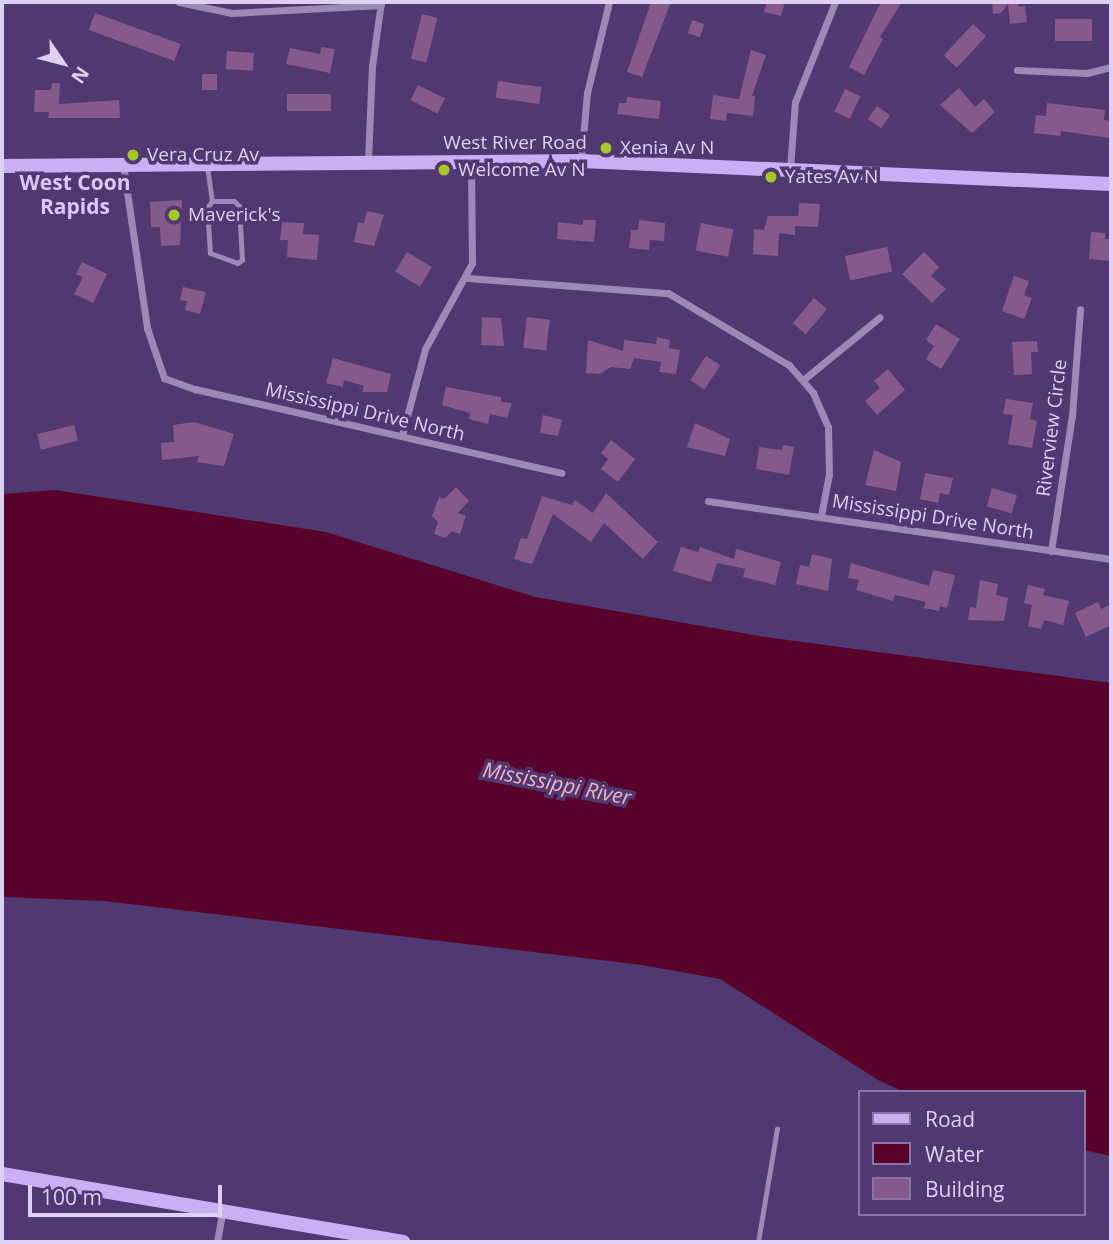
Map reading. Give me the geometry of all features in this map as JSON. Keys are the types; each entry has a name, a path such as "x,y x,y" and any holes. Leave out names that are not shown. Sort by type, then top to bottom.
{"main road":[{"name":"West River Road","path":"2,166 581,161 1111,184"},
{"path":"2,1174 402,1242"}],"street":[{"path":"179,2 232,13 381,4 372,66 368,161"},
{"path":"581,161 587,93 609,2"},
{"path":"790,168 795,102 835,2"},
{"path":"1017,69 1087,74 1111,67"},
{"path":"402,435 425,349 467,278 473,244 471,162"},
{"name":"Mississippi Drive North","path":"123,164 147,328 164,378 195,389 561,473"},
{"path":"467,278 668,293 781,360 803,380 828,427 829,474 821,516"},
{"name":"Riverview Circle","path":"1051,551 1072,416 1080,309"},
{"path":"803,380 880,317"},
{"name":"Mississippi Drive North","path":"708,501 1111,559"},
{"path":"217,1242 222,1213"}],"lane":[{"path":"207,163 212,201 207,208 210,253 237,264 242,260 239,206 234,201 212,201"},
{"path":"758,1242 777,1129"}],"water":[{"name":"Mississippi River","path":"55,490 326,532 535,597 765,637 1111,683 1111,1156 1085,1150 1085,1090 900,1090 878,1080 720,979 642,965 104,901 2,897 2,494"}],"building":[{"path":"651,2 671,2 642,77 627,72"},
{"path":"767,2 785,2 781,16 764,12"},
{"path":"881,2 902,2 880,37 883,39 864,75 849,67"},
{"path":"992,2 1018,2 1019,7 1025,6 1027,22 1010,24 1008,4 1001,13 993,14"},
{"path":"95,13 181,44 174,61 89,30"},
{"path":"422,14 438,18 426,63 411,59"},
{"path":"1055,19 1092,19 1092,41 1055,41"},
{"path":"692,20 704,24 700,37 688,33"},
{"path":"973,24 986,36 957,68 944,55"},
{"path":"321,47 335,49 330,73 286,64 290,48 320,54"},
{"path":"751,50 766,55 752,96 755,96 753,116 727,113 726,121 710,119 713,95 739,99"},
{"path":"227,51 254,53 253,71 226,69"},
{"path":"202,74 217,74 217,90 202,90"},
{"path":"498,81 542,87 539,104 496,98"},
{"path":"52,83 60,83 59,104 119,100 120,118 48,118 49,112 34,112 35,90 51,90"},
{"path":"418,85 445,98 438,113 411,100"},
{"path":"959,88 975,107 984,99 995,112 972,133 940,105"},
{"path":"845,89 860,96 850,119 834,112"},
{"path":"287,94 331,94 331,111 287,111"},
{"path":"627,97 661,101 659,119 617,114 619,103 626,103"},
{"path":"1047,103 1105,110 1104,120 1111,121 1109,138 1061,131 1060,136 1034,133 1036,115 1046,116"},
{"path":"877,106 890,115 881,128 868,119"},
{"path":"182,200 180,245 161,246 160,227 151,227 150,202"},
{"path":"799,203 820,204 818,227 795,226 795,235 779,233 778,256 753,254 754,229 764,230 768,216 798,216"},
{"path":"367,211 384,215 374,246 354,242 358,222 364,223"},
{"path":"583,220 596,220 594,242 557,239 558,222 583,225"},
{"path":"639,220 665,223 664,241 650,240 649,250 629,248 631,230 638,230"},
{"path":"282,222 304,223 303,234 319,235 317,260 287,257 288,240 280,240"},
{"path":"701,223 733,229 728,257 696,250"},
{"path":"1091,232 1105,233 1105,239 1111,239 1111,261 1089,259"},
{"path":"887,247 892,271 850,280 845,256"},
{"path":"407,252 432,267 420,287 395,272"},
{"path":"924,252 939,267 931,276 946,289 932,303 902,274"},
{"path":"82,262 107,274 93,303 74,294 83,277 76,274"},
{"path":"1014,276 1029,281 1024,295 1032,298 1024,319 1002,311"},
{"path":"183,287 206,292 200,314 185,310 187,301 180,300"},
{"path":"814,298 827,309 806,334 793,323"},
{"path":"482,317 501,318 504,346 481,345"},
{"path":"527,317 550,320 546,351 523,348"},
{"path":"936,324 960,339 941,369 926,359 934,346 926,340"},
{"path":"657,337 670,340 669,348 680,350 676,374 659,372 661,362 634,358 630,369 611,367 600,374 586,373 588,340 623,351 624,340 656,344"},
{"path":"1037,341 1038,352 1031,352 1032,374 1014,375 1012,342"},
{"path":"706,356 720,365 704,390 690,380"},
{"path":"333,358 391,374 387,392 362,392 364,386 344,380 343,387 326,383"},
{"path":"888,369 905,390 877,415 865,401 880,388 874,381"},
{"path":"446,387 501,397 501,402 512,403 507,418 490,414 488,424 469,419 470,413 442,405"},
{"path":"1006,399 1033,403 1030,419 1037,421 1032,448 1008,444 1013,415 1003,414"},
{"path":"543,415 562,420 558,436 540,433"},
{"path":"194,422 234,434 224,466 197,462 199,456 162,460 161,443 174,442 173,425"},
{"path":"695,423 730,439 725,456 687,447"},
{"path":"74,425 78,441 41,450 37,434"},
{"path":"611,440 635,459 618,482 601,469 608,459 601,453"},
{"path":"783,445 794,447 789,475 756,469 759,447 782,450"},
{"path":"874,450 901,462 896,491 865,485"},
{"path":"925,473 953,478 949,495 940,493 938,503 920,499"},
{"path":"456,487 469,501 458,513 466,516 460,534 452,531 445,538 434,534 438,522 432,516 439,497 444,499"},
{"path":"992,488 1017,495 1012,513 987,506"},
{"path":"606,493 658,542 643,559 604,523 591,542 553,514 532,564 514,559 521,538 527,539 542,496 572,505 575,500 593,513"},
{"path":"681,547 698,552 700,547 734,559 736,549 781,562 775,585 743,577 745,569 717,563 711,582 673,571"},
{"path":"812,554 832,559 828,591 796,584 800,565 809,567"},
{"path":"851,563 929,586 933,570 955,575 947,608 940,606 939,611 924,608 926,602 895,595 893,601 856,590 859,580 848,578"},
{"path":"980,580 998,584 996,595 1008,598 1004,621 968,620 970,607 976,608"},
{"path":"1028,585 1045,589 1043,595 1069,601 1063,625 1044,620 1041,629 1028,626 1032,605 1024,603"},
{"path":"1098,602 1101,609 1111,604 1111,625 1086,637 1075,613"}],"place":[{"name":"Xenia Av N","path":"606,148"},
{"name":"Vera Cruz Av","path":"133,155"},
{"name":"Welcome Av N","path":"444,170"},
{"name":"Yates Av N","path":"771,177"},
{"name":"Maverick's","path":"174,215"}],"district":[{"name":"West Coon Rapids","path":"75,194"}]}
